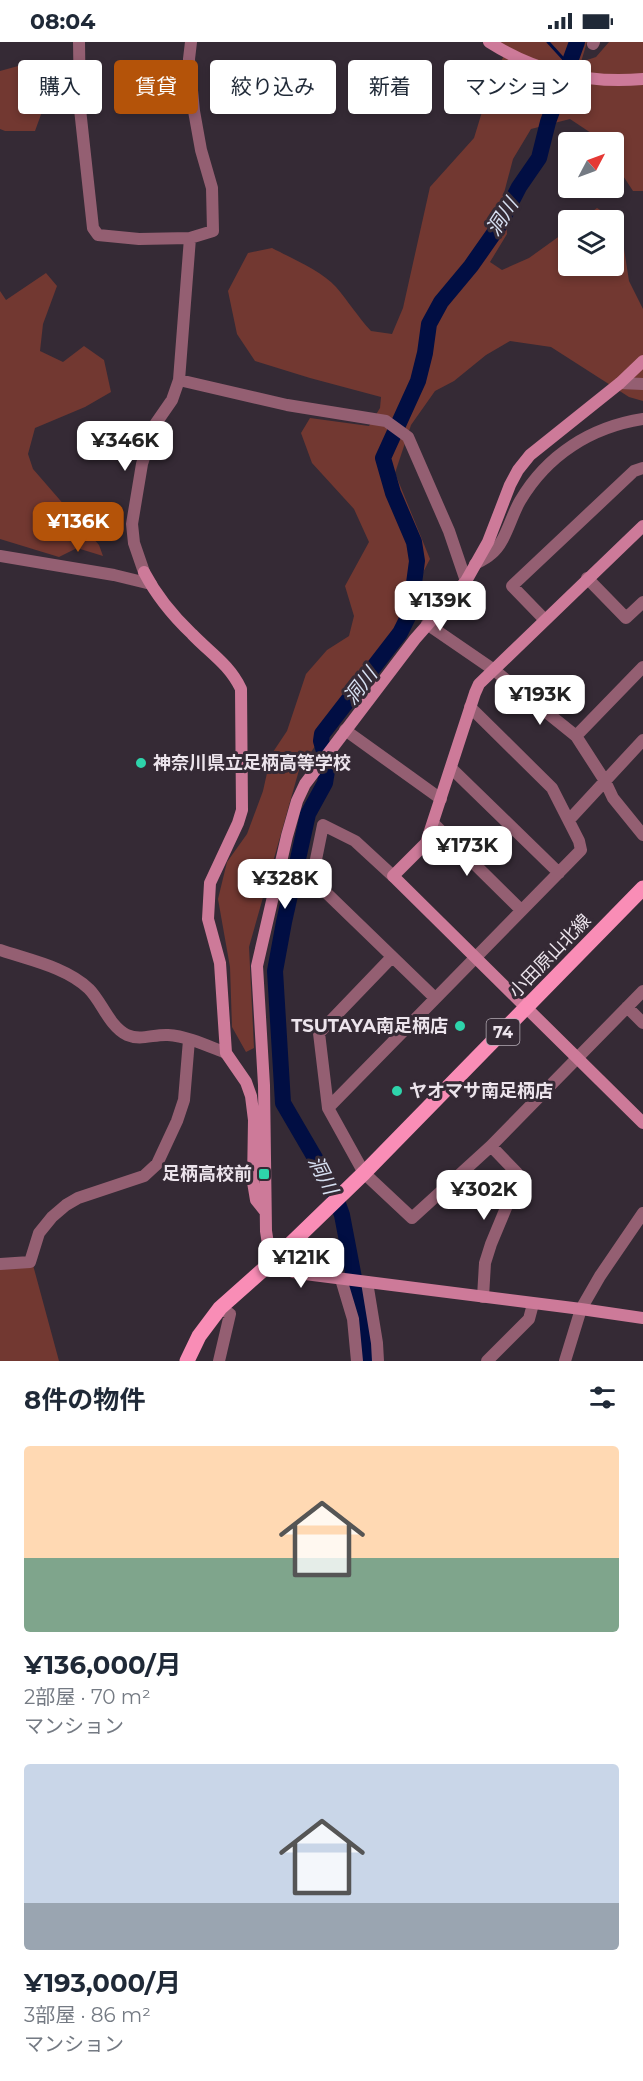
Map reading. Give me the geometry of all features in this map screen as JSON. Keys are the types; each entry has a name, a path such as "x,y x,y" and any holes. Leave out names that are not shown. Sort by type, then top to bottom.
{"main road":[{"name":"小田原山北線","path":"187,1361 199,1335 220,1308 274,1260 363,1174 643,888"}],"street":[{"path":"79,42 80,109 93,228 98,235 139,239 190,238 213,231 212,188 201,150 194,111 189,59 191,42"},
{"path":"489,42 504,52 531,64 578,78 603,80 643,78"},
{"path":"190,238 179,380 172,400 154,426 142,464 132,524 134,543 144,572 151,584 191,634 226,665 241,689 242,810 210,883 208,918 220,963 226,1053 242,1075 251,1096 254,1120 253,1182 256,1200 264,1210"},
{"path":"643,360 620,383 530,455 510,485 488,542 466,580 427,624 315,769 297,801 257,966 266,1125 264,1210 267,1242 274,1260 293,1272 643,1318"},
{"path":"179,380 287,405 386,421 400,430 408,437 449,531 466,580"},
{"path":"620,383 643,384"},
{"path":"475,564 498,548 519,503 531,484 555,459 592,433 619,423 643,419"},
{"path":"545,620 512,585 634,471 643,468"},
{"path":"393,876 426,843 479,684 643,526"},
{"path":"0,556 114,574 151,584"},
{"path":"587,579 626,618 643,602"},
{"path":"427,624 494,670 576,736 605,781 613,798 643,835"},
{"path":"576,736 643,667"},
{"path":"328,1108 580,850 579,840 552,788 470,707"},
{"path":"345,730 441,799"},
{"path":"569,820 643,740"},
{"path":"451,768 559,873"},
{"path":"433,823 522,910"},
{"path":"435,998 312,879 323,825 355,841 393,876 643,1123"},
{"path":"0,950 61,971 77,979 90,990 113,1023 126,1034 142,1038 168,1035 226,1053"},
{"path":"392,957 319,1033 328,1108 363,1174 412,1218 491,1146 643,991"},
{"path":"627,1007 643,1023"},
{"path":"0,1264 30,1262 39,1233 51,1217 66,1205 78,1198 144,1176 157,1164 184,1100 189,1040"},
{"path":"483,1297 485,1263 518,1179 517,1173 491,1146"},
{"path":"566,1361 581,1309 600,1276 643,1213"},
{"path":"341,1279 353,1319 357,1361"},
{"path":"366,1282 378,1361"},
{"path":"487,1361 529,1319 533,1304"},
{"path":"219,1361 230,1314 220,1308"}],"shaded area":[{"path":"500,42 587,42 582,60 502,60 506,52"},
{"path":"609,42 643,42 643,191 633,191 624,177 624,132 590,132 570,119 531,129 513,159 504,193 507,234 490,262 502,270 529,258 558,237 558,276 624,276 624,249 629,281 643,309 643,401 629,397 551,347 510,341 486,355 454,381 435,391 411,425 395,473 430,559 394,628 299,770 249,947 254,1048 246,1052 232,1027 230,967 218,899 227,862 247,834 263,791 271,755 287,731 306,674 327,650 349,636 354,616 345,586 369,542 354,509 312,463 301,433 310,418 369,426 380,408 381,397 255,361 237,334 228,291 248,253 272,248 306,265 330,281 371,331 392,334 403,308 430,187 474,138 481,114 591,114 591,60 587,60 596,57"},
{"path":"18,66 18,114 41,114 35,131 0,129 0,71"},
{"path":"46,273 57,286 43,324 40,351 63,362 84,346 104,360 111,392 85,407 35,428 28,454 33,469 99,545 103,556 77,548 59,557 0,539 0,291 6,300"},
{"path":"33,1265 59,1361 0,1361 0,1267"}],"waterway":[{"path":"548,42 564,60"},
{"name":"洞川","path":"367,1361 367,1346 342,1215 332,1187 283,1103 275,971 308,814 325,783 328,765 321,741 322,734 400,633 410,613 417,561 414,542 393,493 383,458 418,381 429,324 441,302 471,266 499,226 519,187 539,158 548,122 577,42"}],"place":[{"name":"神奈川県立足柄高等学校","path":"141,763"},
{"name":"TSUTAYA南足柄店","path":"460,1026"},
{"name":"ヤオマサ南足柄店","path":"397,1091"},
{"name":"足柄高校前","path":"264,1174"}]}
